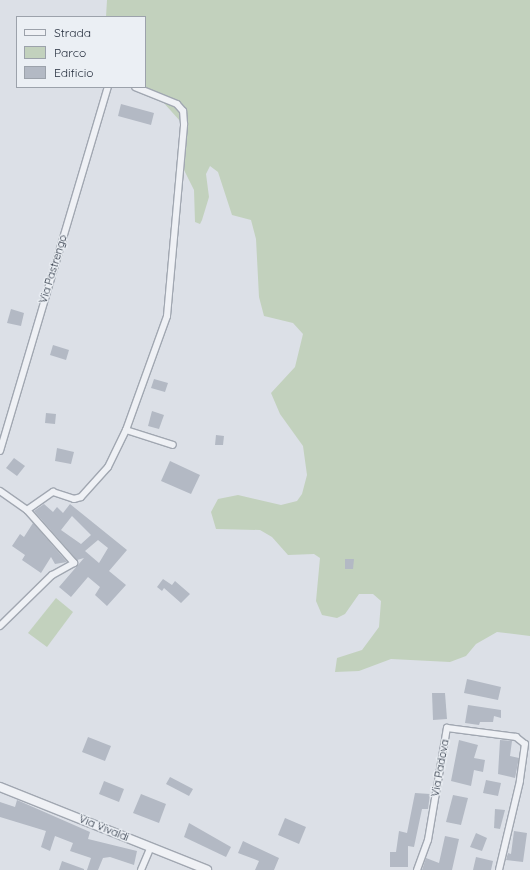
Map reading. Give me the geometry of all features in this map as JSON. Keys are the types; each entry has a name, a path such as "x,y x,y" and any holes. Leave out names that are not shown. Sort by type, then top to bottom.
{"street":[{"name":"Via Pastrengo","path":"0,451 108,88"},
{"path":"27,510 52,492 74,499 81,497 108,467 126,430 167,316 184,124 183,111 177,104 137,88"},
{"path":"126,430 174,445"},
{"path":"0,489 27,510 74,563 52,575 0,626"},
{"name":"Via Padova","path":"417,870 428,840 447,728 516,738 525,744 520,782 499,870"},
{"name":"Via Vivaldi","path":"0,787 207,870"},
{"path":"140,870 151,847"}],"green space":[{"path":"107,0 530,0 530,636 497,632 476,644 466,656 450,662 391,659 359,671 335,672 337,658 362,650 379,627 381,601 373,594 359,594 345,614 337,618 322,615 316,601 320,558 314,554 288,555 272,537 260,530 216,529 211,512 218,499 238,495 281,505 297,501 302,494 307,475 303,446 280,414 271,393 295,367 303,334 293,323 264,316 259,297 256,239 251,220 232,215 218,172 210,166 206,174 209,197 200,224 195,222 194,190 184,170 186,148 180,121 163,102 138,88 146,88 146,16 106,16"},
{"path":"56,598 73,612 47,647 28,633"}],"building":[{"path":"121,104 154,113 151,125 118,116"},
{"path":"11,309 24,313 21,326 7,323"},
{"path":"53,345 69,350 66,360 50,355"},
{"path":"154,379 168,383 165,392 151,388"},
{"path":"152,411 164,415 159,429 148,426"},
{"path":"46,413 56,414 55,424 45,423"},
{"path":"216,435 224,436 223,445 215,445"},
{"path":"57,448 74,452 71,464 55,461"},
{"path":"14,458 25,466 17,476 6,468"},
{"path":"170,461 200,475 191,494 161,481"},
{"path":"44,504 53,512 57,507 63,513 70,504 127,550 109,571 126,585 107,606 95,595 100,587 88,577 71,597 59,587 84,558 77,560 34,511","holes":["72,516 91,535 81,544 61,530","98,540 108,548 99,563 85,551"]},
{"path":"33,523 67,562 55,564 51,557 41,573 22,560 25,555 12,546 20,534 24,537"},
{"path":"345,559 354,559 353,569 345,569"},
{"path":"163,579 172,585 175,581 190,594 181,603 164,588 162,591 157,587"},
{"path":"467,679 501,687 498,700 464,693"},
{"path":"432,693 445,693 447,719 433,720"},
{"path":"468,705 501,710 501,718 494,716 493,722 480,722 479,725 465,723"},
{"path":"88,737 111,746 105,761 82,752"},
{"path":"459,740 478,745 474,758 485,760 483,772 474,770 471,786 451,781"},
{"path":"500,740 512,741 510,756 519,758 515,778 498,774"},
{"path":"170,777 193,789 189,796 166,784"},
{"path":"486,780 501,783 498,796 483,793"},
{"path":"104,781 124,789 119,802 99,794"},
{"path":"415,793 430,794 428,809 422,809 414,847 408,846 408,867 390,867 390,852 396,852 399,831 407,833"},
{"path":"141,794 166,804 159,823 133,813"},
{"path":"453,795 468,798 461,825 446,822"},
{"path":"17,800 90,832 88,839 137,851 134,865 110,857 103,858 98,870 87,870 91,858 70,851 73,843 55,836 50,851 41,847 46,831 0,817 0,802 15,807"},
{"path":"495,809 505,810 500,829 494,828"},
{"path":"285,818 306,827 299,844 278,835"},
{"path":"189,823 231,847 226,857 184,837"},
{"path":"514,831 527,833 523,862 506,860 508,853 511,854"},
{"path":"476,833 487,838 482,851 470,847"},
{"path":"445,836 459,839 452,870 422,870 426,858 439,863"},
{"path":"243,841 279,858 274,870 255,870 259,861 238,853"},
{"path":"476,857 493,861 491,870 473,870"},
{"path":"62,861 84,869 84,870 59,870"}]}
